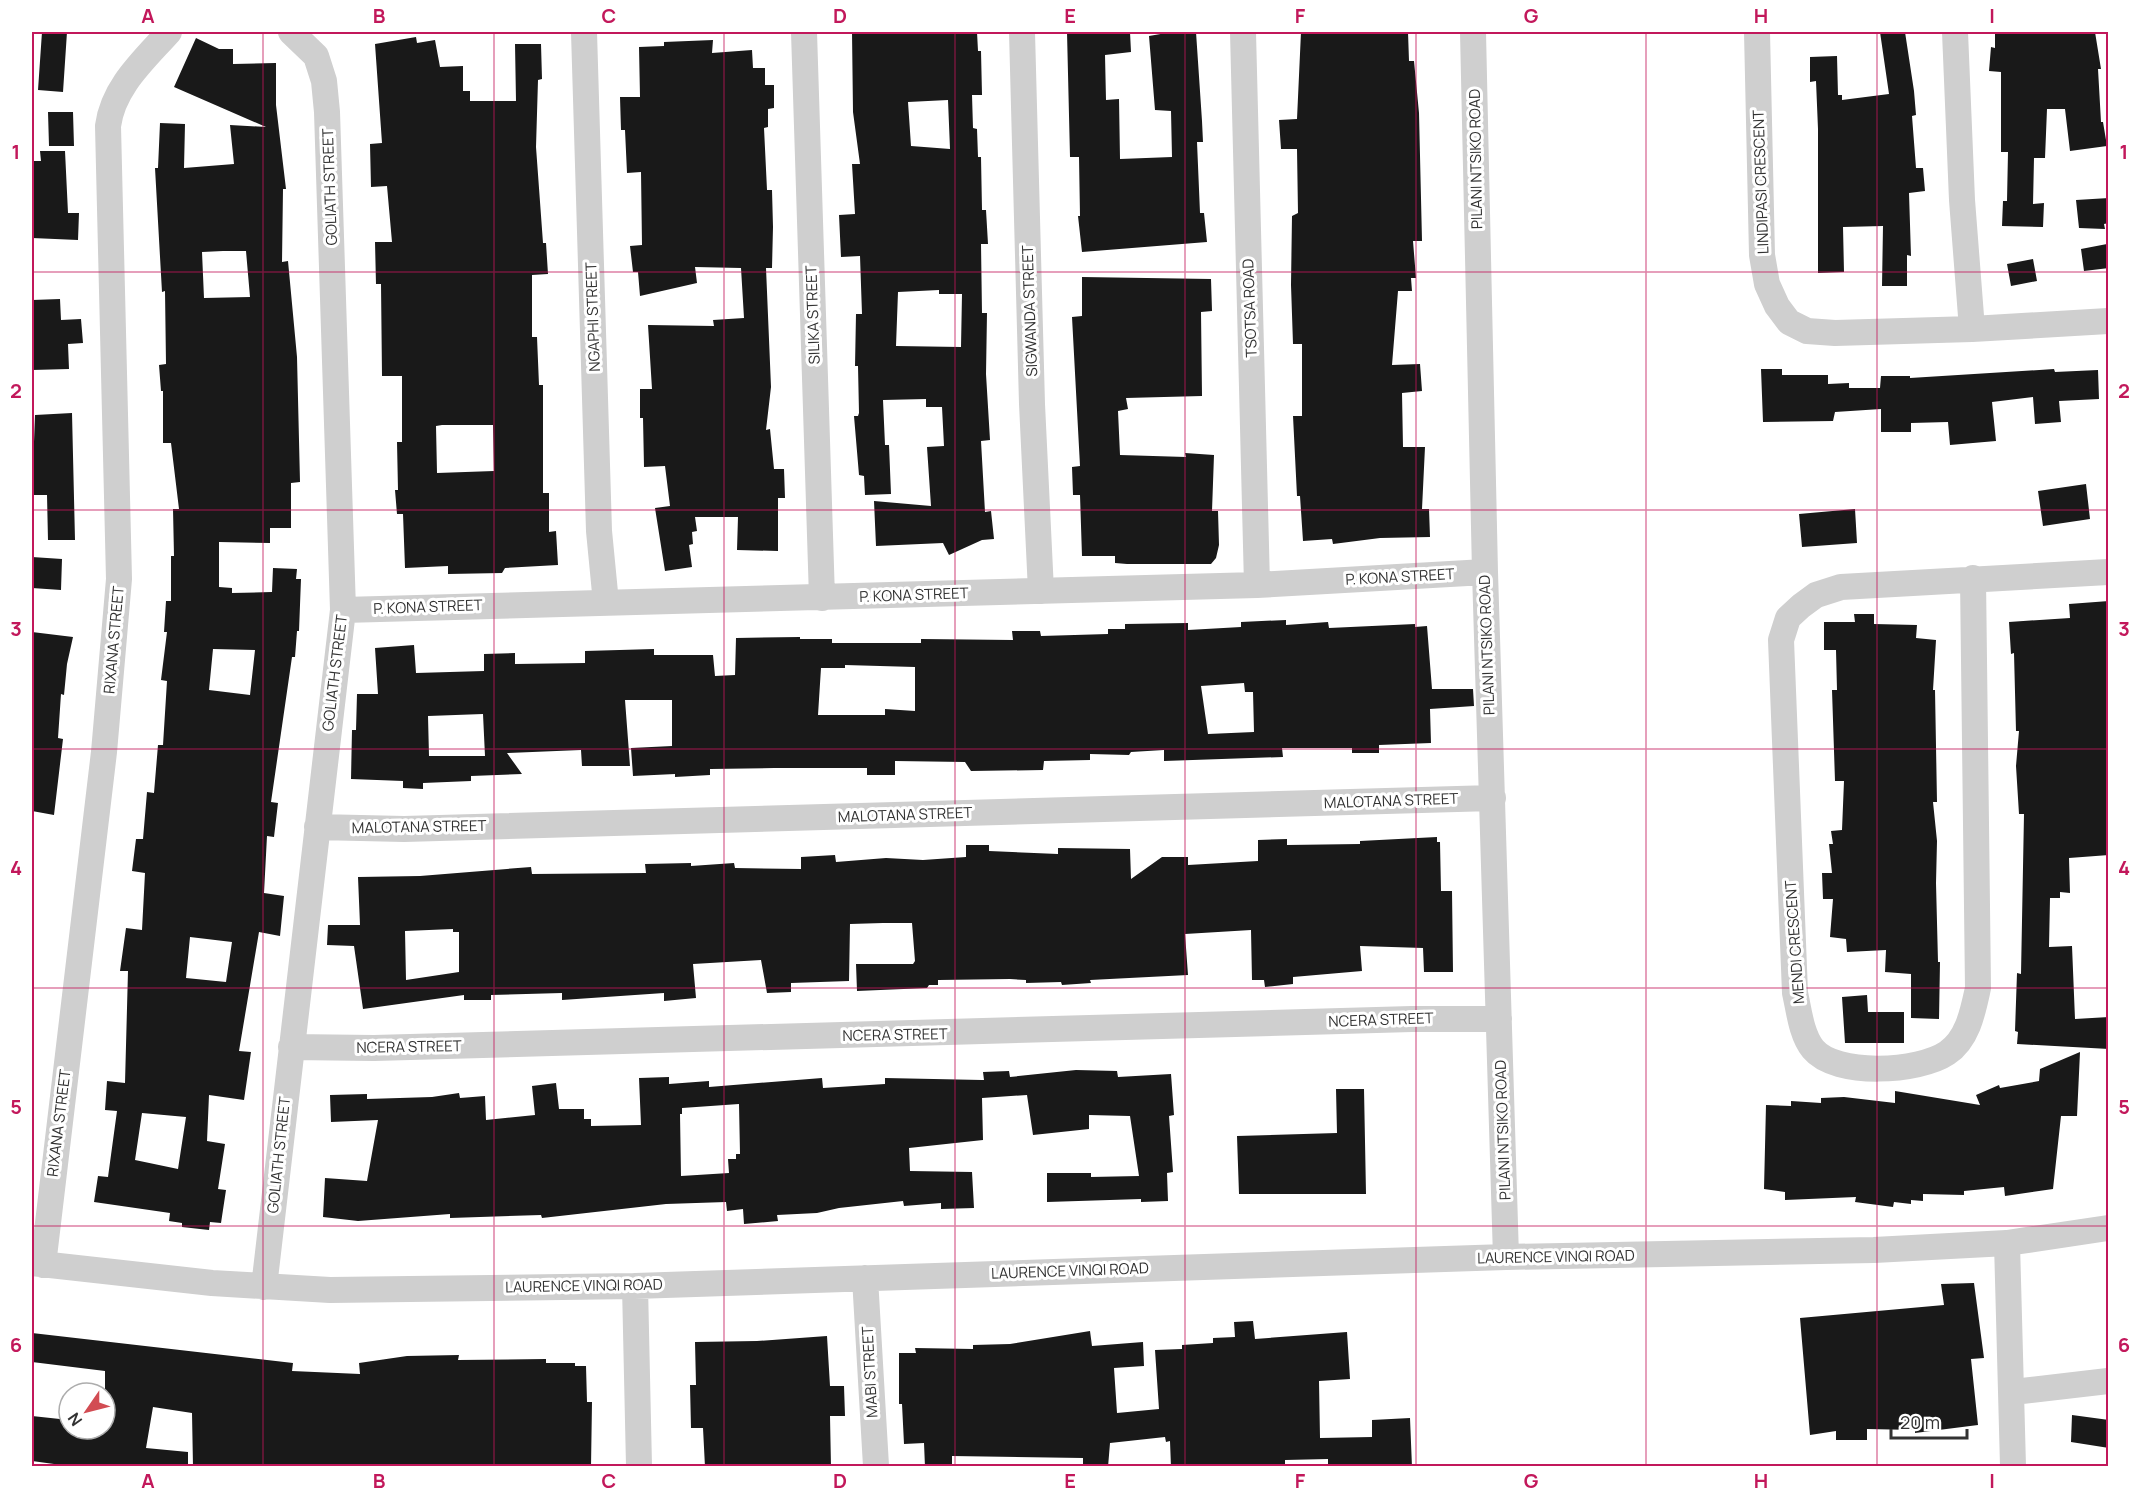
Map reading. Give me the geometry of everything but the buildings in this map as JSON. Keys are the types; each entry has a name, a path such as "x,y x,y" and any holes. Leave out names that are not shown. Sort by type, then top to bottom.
{"street":[{"name":"RIXANA STREET","path":"37,1264 104,752 118,591 116,396 108,126 110,110 118,93 169,32"},
{"name":"GOLIATH STREET","path":"264,1287 343,610 327,112 324,81 316,56 291,32"},
{"name":"NGAPHI STREET","path":"584,32 599,531 606,603"},
{"name":"SILIKA STREET","path":"804,32 822,598"},
{"name":"SIGWANDA STREET","path":"1022,32 1032,404 1041,591"},
{"name":"TSOTSA ROAD","path":"1243,32 1257,585"},
{"name":"PILANI NTSIKO ROAD","path":"1473,32 1485,572 1506,1257"},
{"name":"LINDIPASI CRESCENT","path":"1757,32 1762,255 1767,284 1777,306 1789,322 1807,331 1835,333 1972,329 2109,321"},
{"path":"1955,32 1962,200 1972,329"},
{"name":"P. KONA STREET","path":"343,610 1257,585 1485,572"},
{"name":"MENDI CRESCENT","path":"1973,578 1978,988 1972,1018 1963,1035 1949,1052 1930,1062 1906,1068 1847,1066 1828,1061 1813,1049 1804,1031 1795,993 1781,640 1788,618 1816,595 1841,586 1973,578 2109,572"},
{"name":"MALOTANA STREET","path":"317,827 404,829 1493,798"},
{"name":"NCERA STREET","path":"291,1047 374,1048 1412,1019 1499,1019"},
{"name":"LAURENCE VINQI ROAD","path":"37,1264 264,1287 330,1290 635,1286 1506,1257 1794,1253 2007,1243 2109,1228"},
{"path":"2007,1243 2013,1392 2013,1467"},
{"name":"MABI STREET","path":"865,1278 876,1467"},
{"path":"635,1286 639,1467"},
{"path":"2013,1392 2109,1381"}]}
